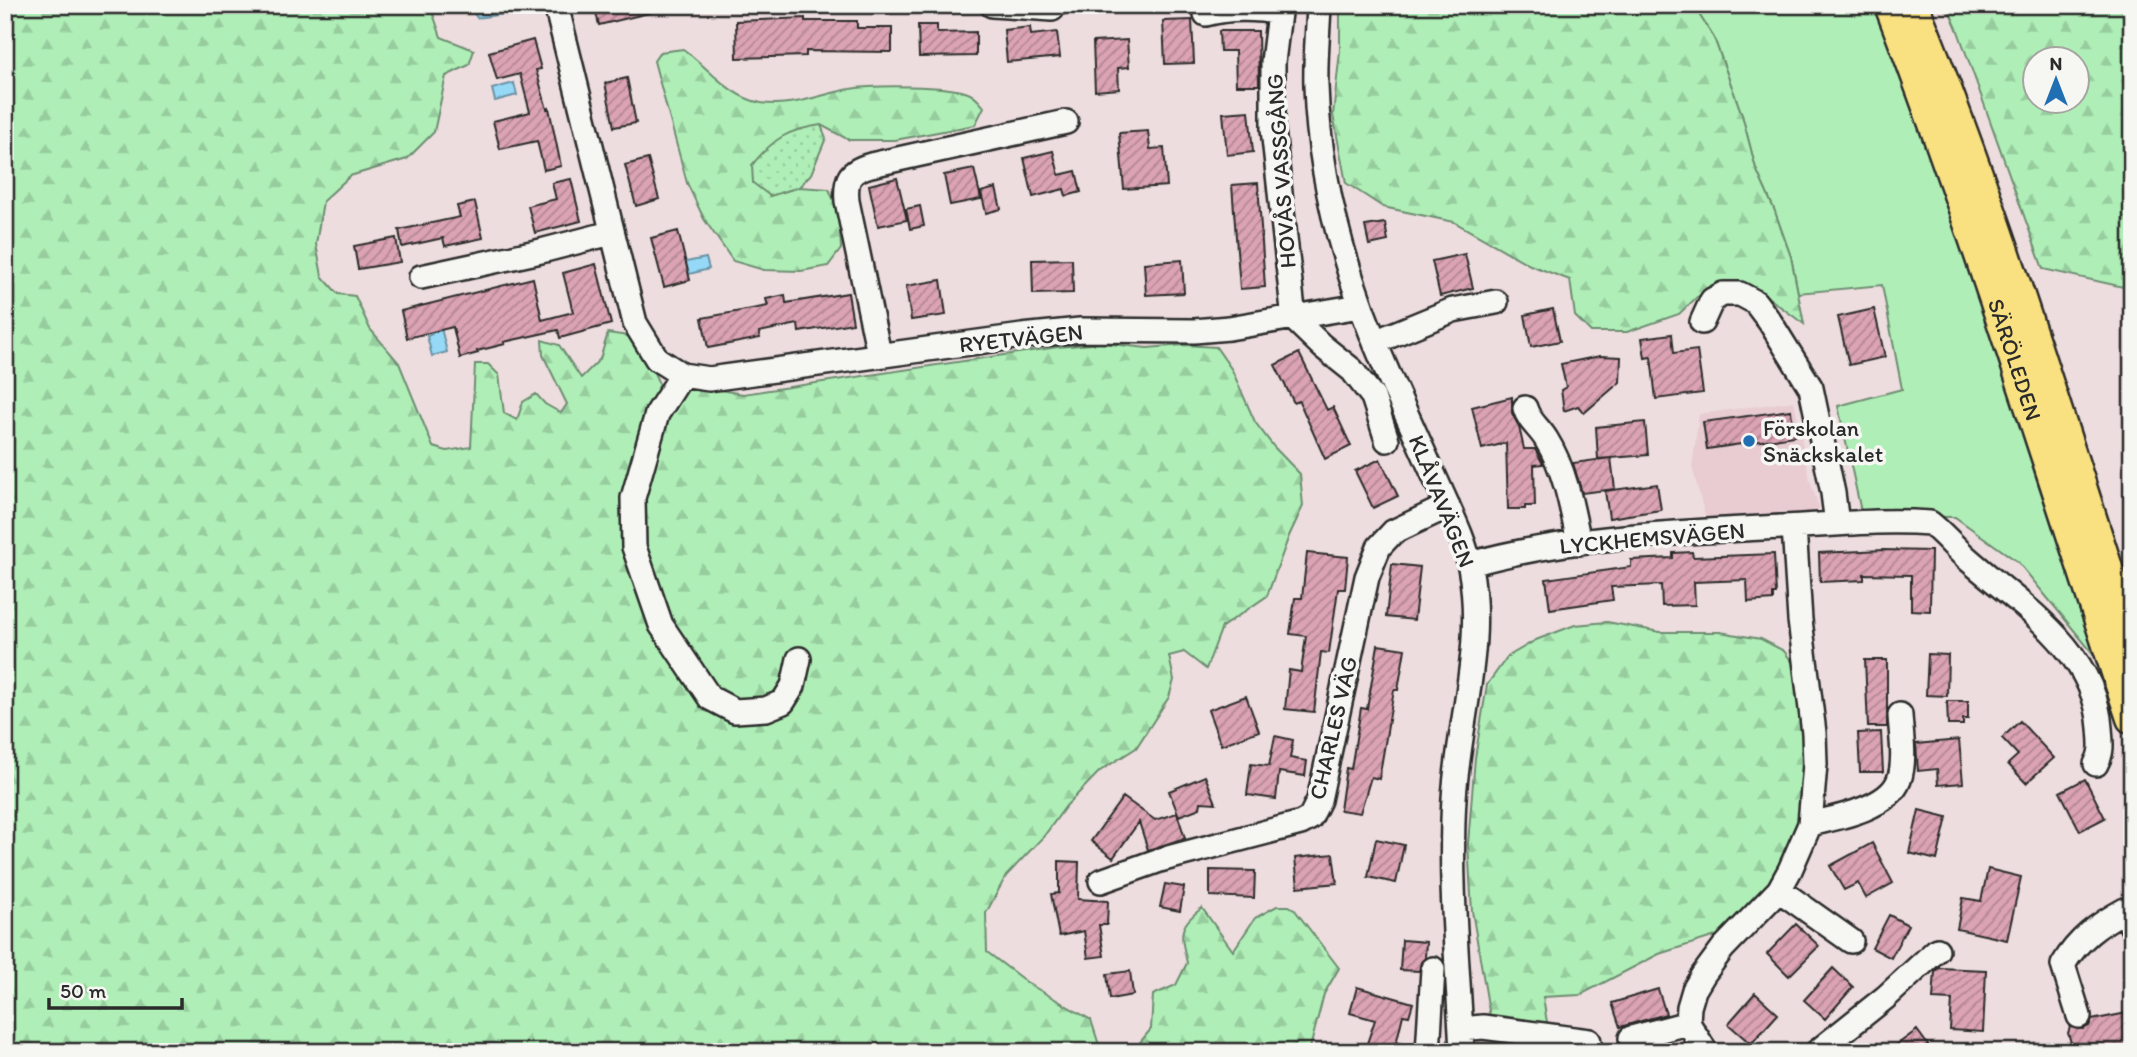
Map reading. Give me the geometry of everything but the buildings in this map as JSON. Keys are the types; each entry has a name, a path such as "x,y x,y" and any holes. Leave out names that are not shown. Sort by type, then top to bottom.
{"main road":[{"name":"SÄRÖLEDEN","path":"1890,5 2021,374 2132,718"},
{"name":"SÄRÖLEDEN","path":"1913,5 1994,224 2132,645"}],"street":[{"path":"556,5 635,323 657,359 682,375 657,414 633,498 634,547 661,625 710,698 735,711 766,709 783,702 793,686 799,659"},
{"path":"992,5 1052,9"},
{"name":"KLÅVAVÄGEN","path":"1319,5 1316,85 1323,160 1345,262 1375,342 1448,506 1470,564 1475,598 1472,677 1461,730 1453,819 1455,936 1462,1040"},
{"name":"HOVÅS VASSGÅNG","path":"1206,14 1216,11 1264,10 1279,13 1272,62 1273,129 1294,319"},
{"path":"879,354 847,201 846,188 850,176 858,168 871,164 1066,122"},
{"path":"421,277 611,233"},
{"path":"1702,322 1712,300 1723,294 1740,294 1755,302 1770,322 1811,388 1837,524"},
{"path":"1375,342 1453,310 1496,302"},
{"name":"RYETVÄGEN","path":"682,375 709,379 736,377 879,354 1080,330 1194,331 1294,319 1360,306"},
{"path":"1294,319 1352,370 1373,397 1387,440"},
{"path":"1525,408 1556,460 1572,509 1579,543"},
{"name":"CHARLES VÄG","path":"1101,881 1135,867 1301,823 1310,818 1319,800 1367,577 1379,547 1393,532 1448,506"},
{"name":"LYCKHEMSVÄGEN","path":"1470,564 1498,556 1579,543 1681,532 1837,524 1930,523 2042,622 2080,664 2098,708 2102,755 2096,764"},
{"path":"1706,1052 1688,1023 1691,999 1703,975 1723,948 1779,890 1810,824 1815,764 1814,733 1800,620 1794,527"},
{"path":"1810,824 1866,808 1895,788 1901,770 1900,715"},
{"path":"1779,890 1851,941"},
{"path":"2079,1016 2063,965 2072,949 2097,925 2128,918"},
{"path":"1817,1052 1886,997 1937,950"},
{"path":"1428,1052 1433,969"},
{"path":"1631,1038 1688,1023"},
{"path":"1462,1040 1483,1027 1589,1041"}],"shaded area":[{"name":"Förskolan Snäckskalet","path":"1794,401 1810,480 1819,507 1817,512 1810,516 1706,519 1692,467 1699,414"}],"green space":[{"path":"5,5 430,5 441,37 474,50 469,65 446,76 434,132 407,159 350,176 323,201 316,244 322,276 338,294 355,296 370,329 399,363 433,447 447,451 471,447 475,364 488,364 499,375 504,413 517,420 523,402 536,394 545,404 561,413 567,404 543,355 542,340 559,345 581,378 600,359 608,333 628,336 644,350 659,384 685,384 743,394 1058,347 1102,343 1147,348 1184,345 1216,347 1232,370 1255,422 1300,474 1303,506 1267,596 1222,627 1206,669 1184,652 1169,656 1174,680 1169,697 1136,748 1100,771 1066,806 1044,836 1006,876 986,913 987,952 1029,984 1091,1020 1099,1045 1111,1052 5,1052"},
{"path":"1340,5 1693,5 1714,38 1742,115 1756,169 1791,257 1804,324 1766,296 1724,283 1697,297 1679,314 1627,332 1591,332 1575,316 1570,280 1530,265 1454,222 1383,207 1346,183 1333,115 1340,51"},
{"path":"1693,5 1878,5 2002,331 2100,662 2018,562 1955,517 1862,516 1838,406 1902,389 1882,285 1798,293 1791,257 1756,169 1742,115 1714,38"},
{"path":"1947,5 2132,5 2132,289 2043,269"},
{"path":"683,49 739,95 761,103 784,104 839,91 892,86 958,90 975,97 984,107 975,125 895,140 849,140 821,125 770,196 799,187 829,189 839,212 841,249 828,266 801,271 764,270 733,261 704,219 687,183 654,61 660,52"},
{"path":"821,125 826,138 811,174 799,187 770,196 753,183 752,165 767,148 790,133"},
{"path":"1607,622 1660,632 1720,632 1761,639 1784,651 1803,677 1803,815 1776,880 1738,929 1659,954 1580,995 1543,997 1548,1029 1490,1017 1472,911 1468,844 1475,758 1487,685 1507,657 1536,640 1575,625"},
{"path":"1277,906 1294,909 1339,968 1324,994 1309,1052 1132,1052 1151,1029 1153,995 1176,985 1187,963 1182,932 1188,921 1202,908 1233,951 1255,918"}],"water":[{"path":"472,5 502,5 504,14 477,18"},
{"path":"514,83 517,95 495,101 492,89"},
{"path":"706,258 709,269 689,274 686,262"},
{"path":"441,328 447,352 432,356 427,336 432,334 431,331"}],"place":[{"name":"Förskolan Snäckskalet","path":"1749,441"}]}
